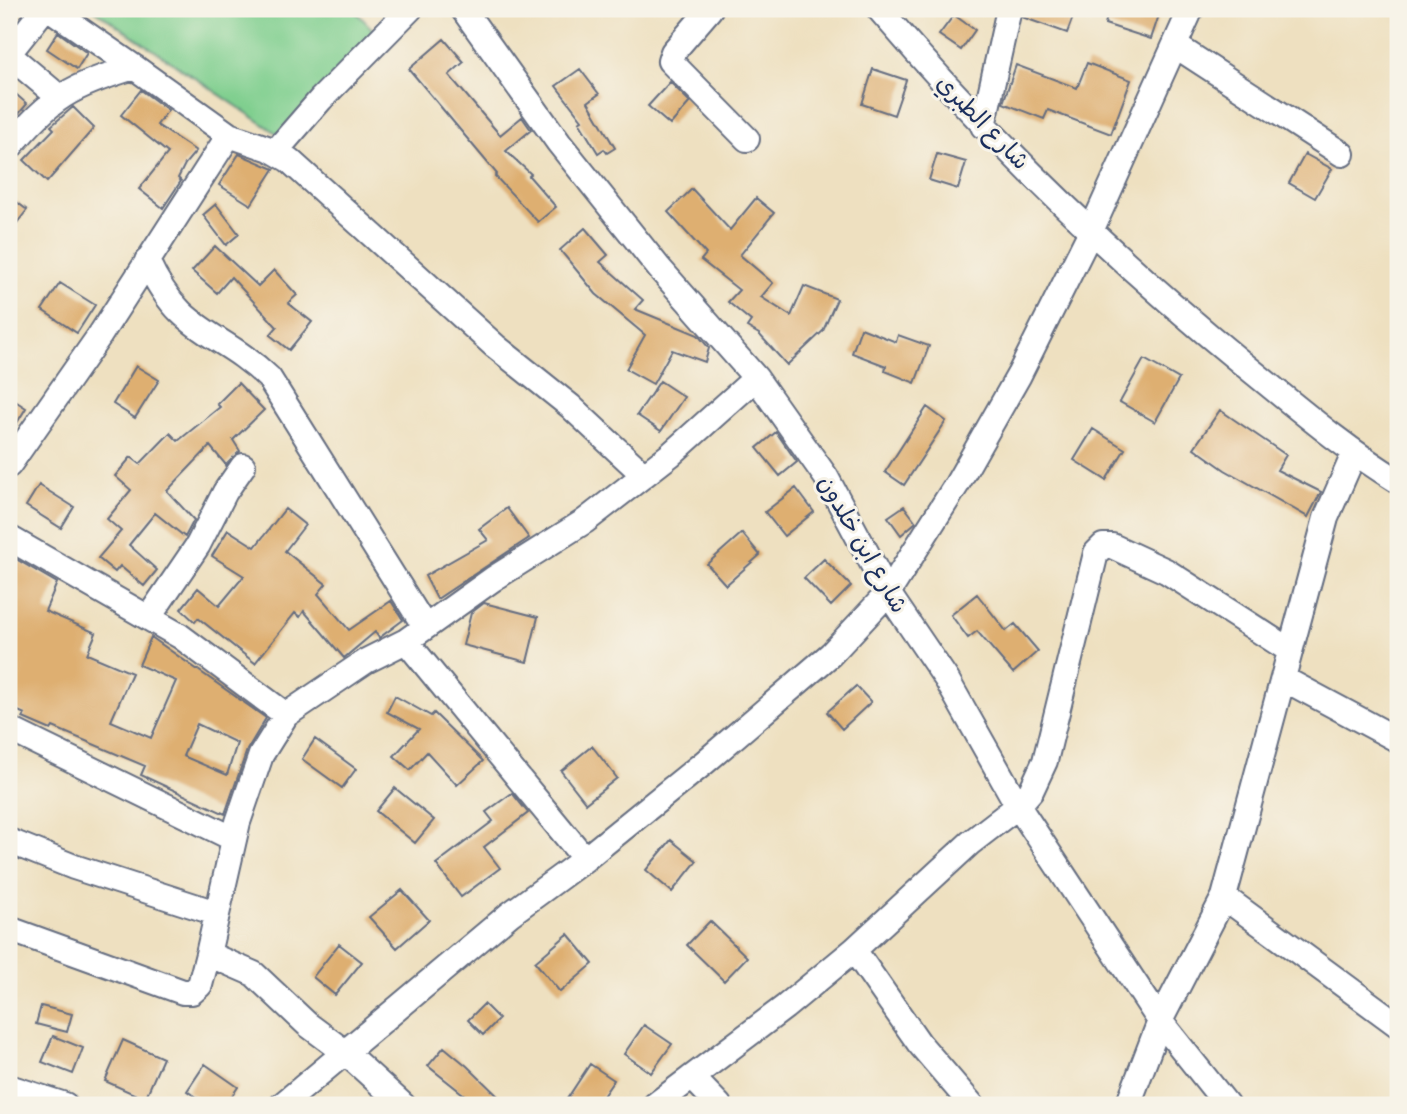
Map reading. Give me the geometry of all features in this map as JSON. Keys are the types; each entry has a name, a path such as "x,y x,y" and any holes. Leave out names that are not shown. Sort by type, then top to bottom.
{"street":[{"path":"44,9 9,54 59,97"},
{"path":"50,9 229,135 275,152 319,185 495,346 570,406 644,475"},
{"path":"275,152 321,99 410,9"},
{"name":"شارع ابن خلدون","path":"463,9 567,154 659,268 756,378 826,477 888,593 947,680 1018,806 1160,1021 1227,1105"},
{"path":"710,9 673,52 670,61 747,139"},
{"name":"شارع الطبري","path":"879,9 983,126 1165,300 1354,454 1398,481"},
{"path":"983,126 1009,9"},
{"path":"282,1105 510,914 585,859 831,654 888,593 957,484 1019,375 1091,231 1191,9"},
{"path":"1176,46 1342,154"},
{"path":"9,148 59,97 82,83 134,67"},
{"path":"9,465 69,381 229,135"},
{"path":"147,261 160,290 187,321 254,363 269,378 416,634 585,859"},
{"path":"9,929 183,992 192,992 200,985 234,839 261,755 286,715 366,661 416,634 585,521 644,475 756,378"},
{"path":"1128,1105 1160,1021 1224,897 1326,518 1354,454"},
{"path":"149,617 198,545 228,485 243,467"},
{"path":"9,538 180,636 286,715"},
{"path":"655,1105 854,950 970,843 1018,806 1031,791 1045,761 1096,553 1103,547 1112,545 1166,571 1289,650"},
{"path":"1284,679 1398,740"},
{"path":"9,729 234,839"},
{"path":"9,841 74,867 216,913"},
{"path":"1224,897 1398,1025"},
{"path":"854,950 919,1043 972,1105"},
{"path":"208,954 254,974 307,1024 346,1052 403,1105"},
{"path":"692,1077 719,1105"},
{"path":"9,1087 65,1105"}],"green space":[{"path":"93,9 353,9 380,37 278,134"}],"building":[{"path":"1023,9 1076,9 1067,33 1022,17"},
{"path":"1109,9 1161,9 1151,39 1105,24"},
{"path":"954,15 975,30 961,50 939,35"},
{"path":"58,32 87,53 77,69 47,49"},
{"path":"444,39 464,62 449,75 500,135 522,117 531,130 506,151 531,174 529,176 556,207 538,222 495,176 497,174 409,69"},
{"path":"1087,63 1131,80 1111,134 1048,110 1044,119 1003,103 1016,65 1077,88"},
{"path":"580,69 599,94 588,102 615,148 607,153 604,149 598,153 579,122 582,120 556,86"},
{"path":"873,69 906,80 894,115 862,104"},
{"path":"670,82 690,102 670,125 648,106"},
{"path":"9,88 27,104 9,125"},
{"path":"141,90 168,110 157,125 196,151 185,164 178,178 181,181 163,208 139,189 168,153 121,115"},
{"path":"73,107 94,128 47,182 24,160 54,129 51,126"},
{"path":"239,154 274,169 251,205 219,185"},
{"path":"937,154 966,162 958,189 929,180"},
{"path":"1305,154 1332,169 1315,198 1289,183"},
{"path":"692,189 730,230 756,198 774,213 740,255 773,283 761,297 791,316 804,286 837,299 823,331 787,365 759,334 747,327 751,321 728,302 739,290 701,260 706,254 668,212"},
{"path":"9,196 27,210 9,233"},
{"path":"216,204 239,234 226,245 203,215"},
{"path":"585,228 608,255 600,262 643,300 635,309 698,335 709,348 705,362 672,350 653,384 626,369 645,335 596,294 560,250"},
{"path":"215,246 258,286 274,270 297,295 288,303 312,322 289,350 270,335 277,327 231,277 217,293 192,271"},
{"path":"60,283 95,305 77,333 42,310"},
{"path":"861,328 896,342 898,335 929,346 915,383 885,371 886,366 852,353"},
{"path":"1144,359 1179,379 1155,422 1120,402"},
{"path":"136,366 159,380 135,418 113,404"},
{"path":"660,381 684,397 661,431 637,415"},
{"path":"238,383 264,410 233,440 240,451 226,465 210,446 167,491 194,520 185,537 155,513 129,545 157,570 144,586 120,566 115,572 98,558 121,531 107,519 131,490 115,476 131,457 140,464 170,433 178,441 220,407 217,404"},
{"path":"9,397 26,408 9,436"},
{"path":"927,407 946,421 904,485 885,472"},
{"path":"1220,410 1286,455 1277,470 1321,492 1308,517 1225,470 1194,448"},
{"path":"1093,429 1125,449 1106,480 1074,460"},
{"path":"776,432 797,462 780,476 757,448"},
{"path":"39,485 74,507 61,528 26,506"},
{"path":"796,488 814,512 784,536 765,512"},
{"path":"904,506 916,522 901,535 888,517"},
{"path":"507,508 529,538 437,599 425,576 488,540 479,529"},
{"path":"285,509 305,525 285,551 326,584 318,594 349,630 391,601 403,620 379,638 375,632 344,658 304,611 300,617 295,613 255,663 198,618 195,622 181,609 198,588 219,606 244,576 212,556 228,530 255,547"},
{"path":"742,533 760,555 726,585 707,564"},
{"path":"9,555 57,583 45,611 96,633 87,654 132,673 111,721 151,738 176,681 139,665 151,637 266,718 247,750 225,814 141,775 145,766 53,727 51,730 23,718 25,714 9,707","holes":["197,724 237,743 227,775 183,756"]},
{"path":"824,559 851,586 831,606 804,578"},
{"path":"977,594 1006,631 1015,624 1038,651 1013,673 977,631 968,638 951,615"},
{"path":"484,603 538,617 527,662 463,645 471,613"},
{"path":"856,686 871,702 842,729 827,712"},
{"path":"395,696 431,716 434,713 483,761 457,785 427,752 410,770 394,756 419,729 387,712"},
{"path":"315,739 356,769 342,788 302,759"},
{"path":"592,746 617,778 586,803 561,771"},
{"path":"395,788 434,820 415,843 376,811"},
{"path":"512,793 528,813 484,847 500,868 461,897 436,864 493,821 486,812"},
{"path":"671,840 697,861 672,892 646,870"},
{"path":"402,890 429,920 397,948 369,917"},
{"path":"710,921 747,957 724,981 687,945"},
{"path":"568,934 593,964 560,992 535,962"},
{"path":"339,944 362,962 335,995 313,977"},
{"path":"484,1004 499,1019 483,1035 468,1020"},
{"path":"41,1006 72,1014 67,1032 36,1024"},
{"path":"644,1025 672,1044 651,1073 624,1054"},
{"path":"53,1036 83,1048 73,1074 42,1062"},
{"path":"123,1040 163,1058 145,1099 105,1081"},
{"path":"444,1047 507,1105 477,1105 428,1066"},
{"path":"205,1064 238,1087 226,1105 207,1105 187,1091"},
{"path":"590,1064 614,1080 597,1105 563,1105"}]}
